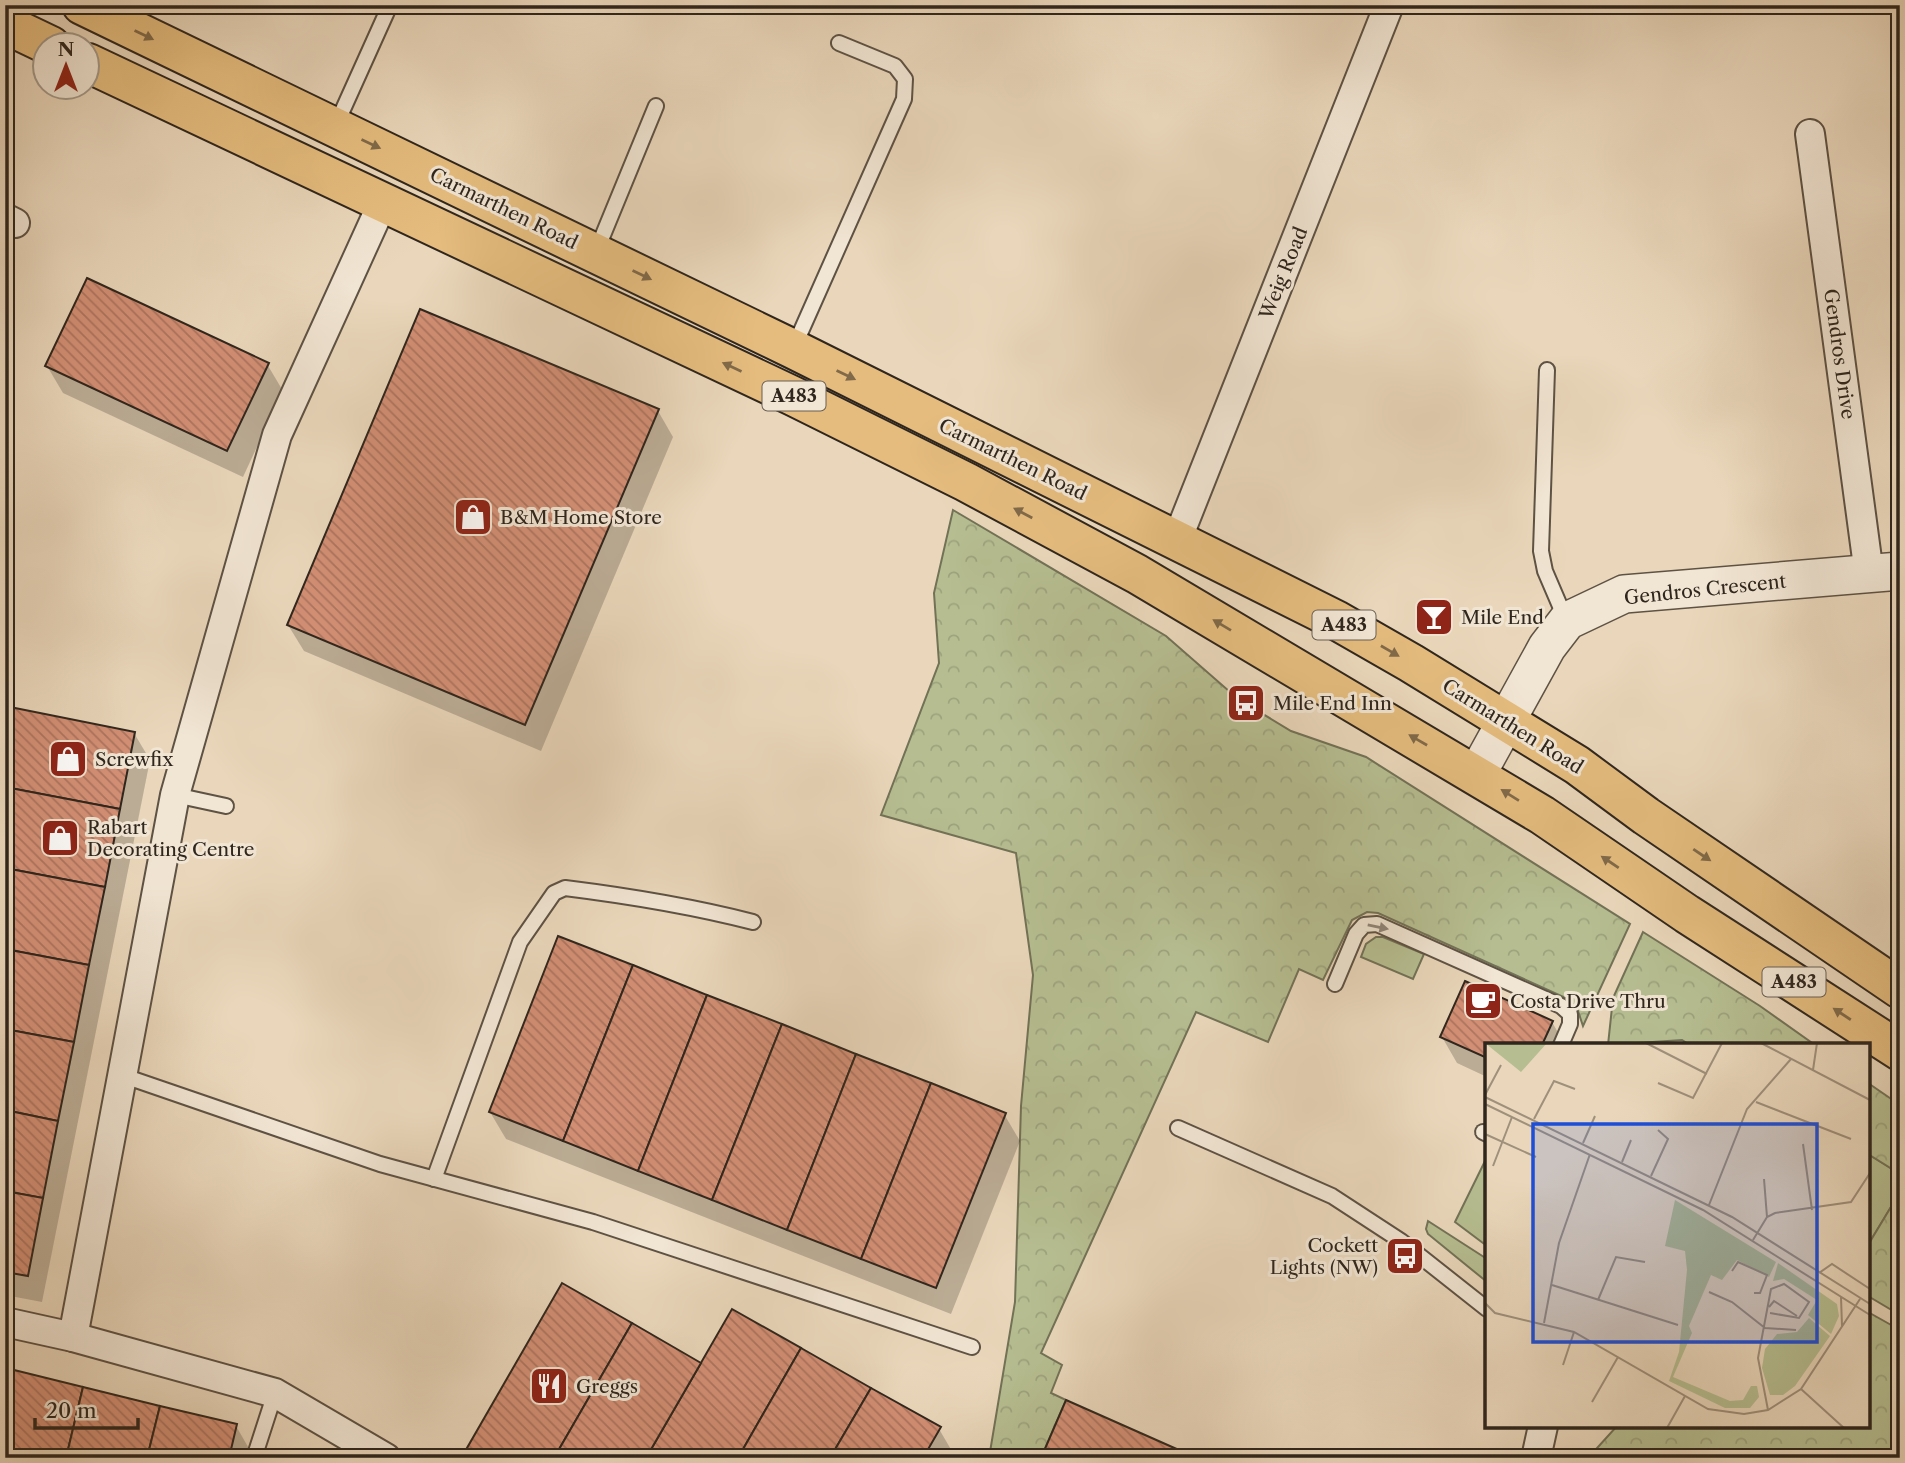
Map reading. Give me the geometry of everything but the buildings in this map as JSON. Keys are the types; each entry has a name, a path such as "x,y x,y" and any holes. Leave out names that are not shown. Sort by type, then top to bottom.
{"main road":[{"name":"Carmarthen Road","path":"82,5 793,349 1336,620 1577,765 1646,816 1900,989"},
{"path":"5,24 32,37"},
{"name":"A483","path":"102,70 793,396 966,482 1137,574 1477,774 1900,1051"}],"street":[{"name":"Weig Road","path":"1177,540 1389,5"},
{"name":"Gendros Drive","path":"1810,134 1884,572"},
{"path":"73,1337 175,795 277,435 383,202"},
{"name":"Gendros Crescent","path":"1477,774 1547,647 1567,621 1624,594 1884,572"},
{"path":"5,1322 73,1337 275,1393 386,1458"},
{"path":"1536,1458 1544,1428"}],"lane":[{"path":"335,128 390,5"},
{"path":"793,349 904,99 905,79 895,66 839,43"},
{"path":"596,253 656,106"},
{"path":"1547,370 1541,551 1545,571 1567,621"},
{"path":"175,795 226,806"},
{"path":"434,1179 520,942 554,893 565,888 641,898 704,909 753,922"},
{"path":"1337,978 1356,934 1364,925 1377,923 1561,1006 1570,1014 1570,1024 1562,1043"},
{"path":"124,1076 289,1134 434,1179 593,1222 972,1347"},
{"path":"1178,1128 1332,1196 1401,1241 1485,1307"},
{"path":"254,1458 275,1393"}],"green space":[{"path":"953,510 1166,636 1238,699 1291,731 1366,757 1630,924 1583,1026 1577,1008 1566,998 1378,913 1367,912 1352,920 1323,980 1299,969 1268,1042 1196,1012 1041,1353 1062,1365 1051,1393 1066,1400 1041,1458 989,1458 1015,1302 1021,1106 1033,975 1016,853 881,815 939,663 934,593"},
{"path":"1643,932 1760,1006 1812,1043 1687,1043 1682,1040 1608,1043 1613,998"},
{"path":"1376,937 1383,937 1424,954 1413,979 1361,957 1366,944"},
{"path":"1870,1084 1900,1105 1900,1174 1870,1155"},
{"path":"1870,1155 1900,1174 1900,1192 1870,1242"},
{"path":"1485,1161 1485,1244 1455,1222"},
{"path":"1900,1192 1900,1315 1870,1297 1870,1242"},
{"path":"1428,1221 1485,1258 1485,1280 1428,1234"},
{"path":"1870,1313 1900,1330 1900,1458 1588,1458 1615,1428 1870,1428"}],"place":[{"name":"B&M Home Store","path":"473,517"},
{"name":"Mile End","path":"1434,617"},
{"name":"Mile End Inn","path":"1246,703"},
{"name":"Screwfix","path":"68,759"},
{"name":"Rabart Decorating Centre","path":"60,838"},
{"name":"Costa Drive Thru","path":"1483,1001"},
{"name":"Cockett Lights (NW)","path":"1405,1256"},
{"name":"Greggs","path":"549,1386"}]}
